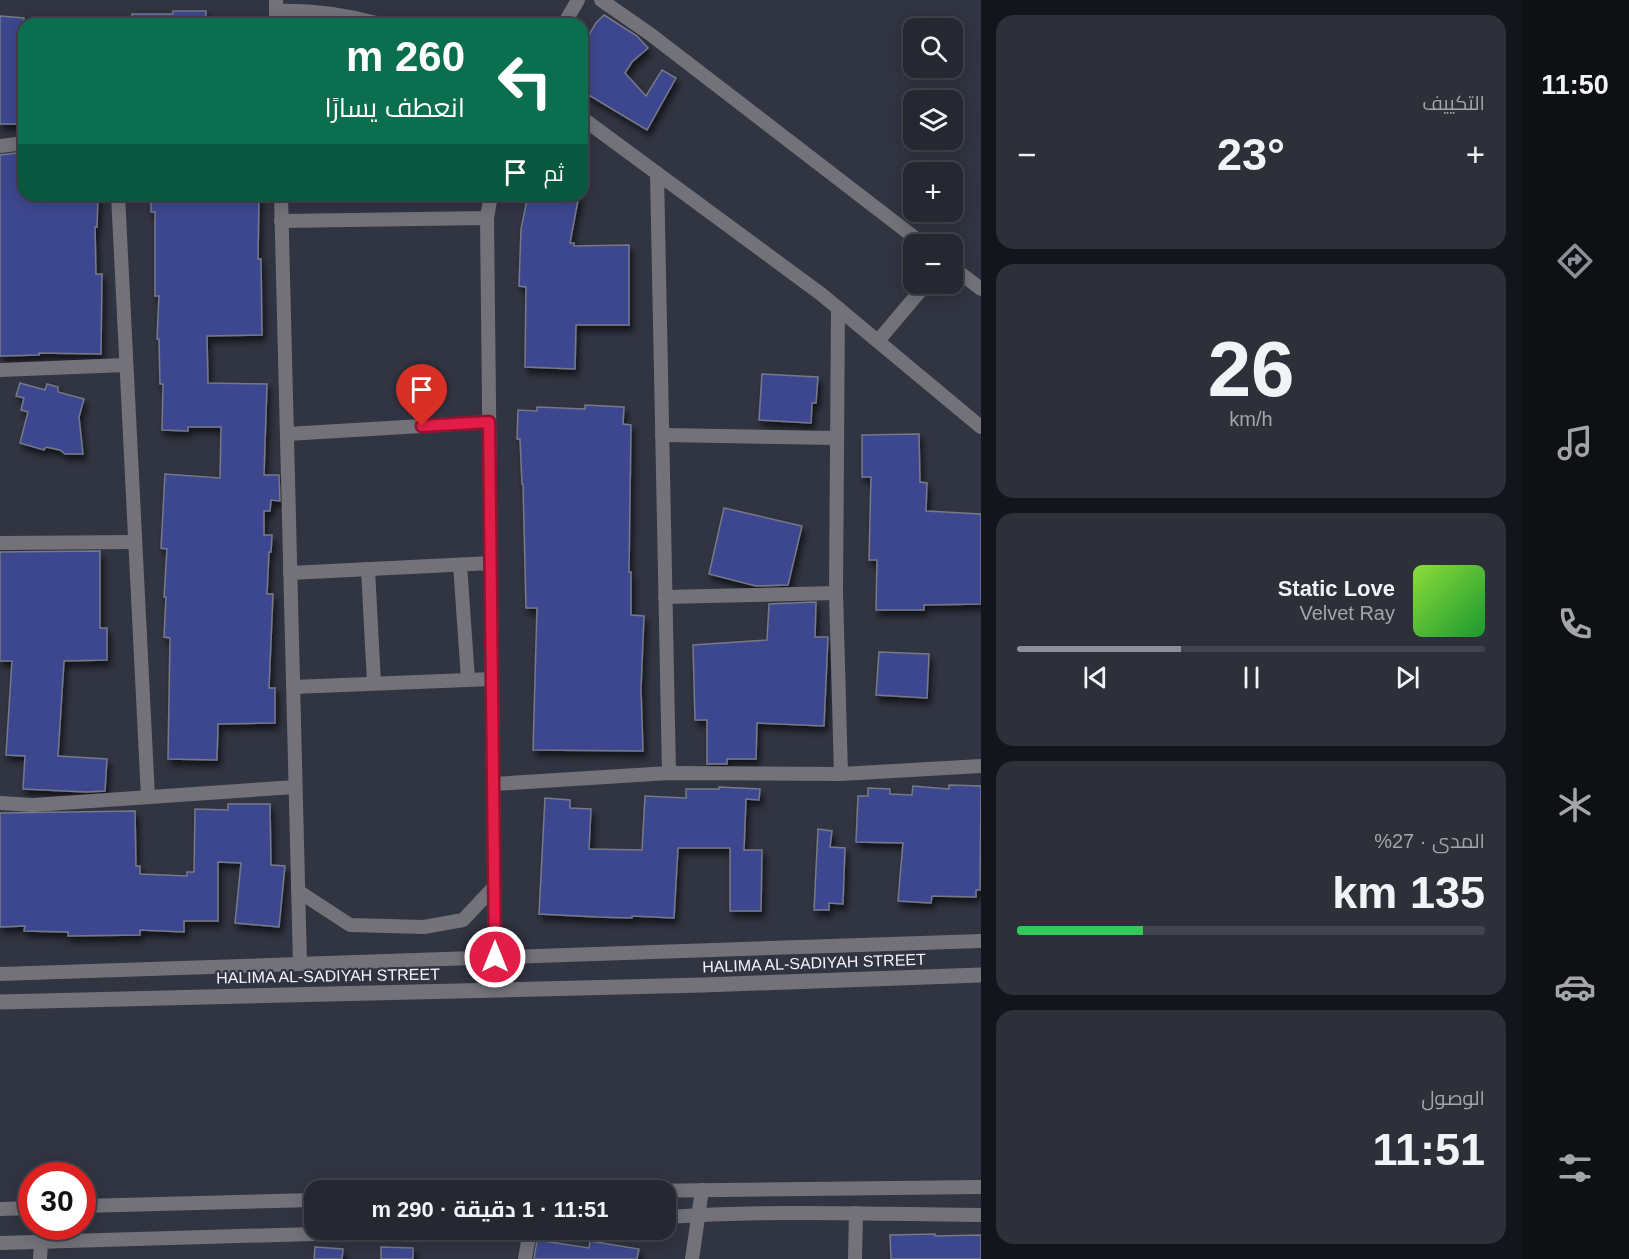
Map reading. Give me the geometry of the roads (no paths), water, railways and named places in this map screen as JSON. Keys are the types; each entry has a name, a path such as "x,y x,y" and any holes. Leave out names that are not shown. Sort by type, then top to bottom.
{"street":[{"path":"568,18 578,0"},
{"path":"601,0 650,34 910,234"},
{"path":"276,12 310,10 358,18"},
{"path":"588,121 838,308 981,427"},
{"path":"0,146 18,144"},
{"path":"657,173 669,773"},
{"path":"118,201 148,797"},
{"path":"281,201 300,964"},
{"path":"490,201 487,218 495,957"},
{"path":"281,221 487,218"},
{"path":"963,275 981,289"},
{"path":"878,341 918,294"},
{"path":"838,308 836,593 841,774"},
{"path":"0,370 126,365"},
{"path":"287,434 489,422"},
{"path":"662,435 837,438"},
{"path":"0,543 135,542"},
{"path":"290,573 491,564"},
{"path":"460,565 468,679"},
{"path":"368,569 374,683"},
{"path":"665,597 836,593"},
{"path":"293,687 492,679"},
{"path":"494,784 669,773 841,774 981,766"},
{"path":"0,802 33,805 295,788"},
{"path":"298,891 350,925 424,927 463,920 494,888"},
{"path":"0,974 981,941"},
{"name":"HALIMA AL-SADIYAH STREET","path":"0,1002 981,975"},
{"path":"676,1190 981,1186"},
{"path":"692,1259 702,1190"},
{"path":"96,1206 304,1200"},
{"path":"0,1209 18,1208"},
{"path":"855,1259 856,1213"},
{"path":"676,1216 856,1213 981,1215"},
{"path":"0,1243 304,1234"},
{"path":"525,1259 528,1240"},
{"path":"40,1259 41,1242"}]}
